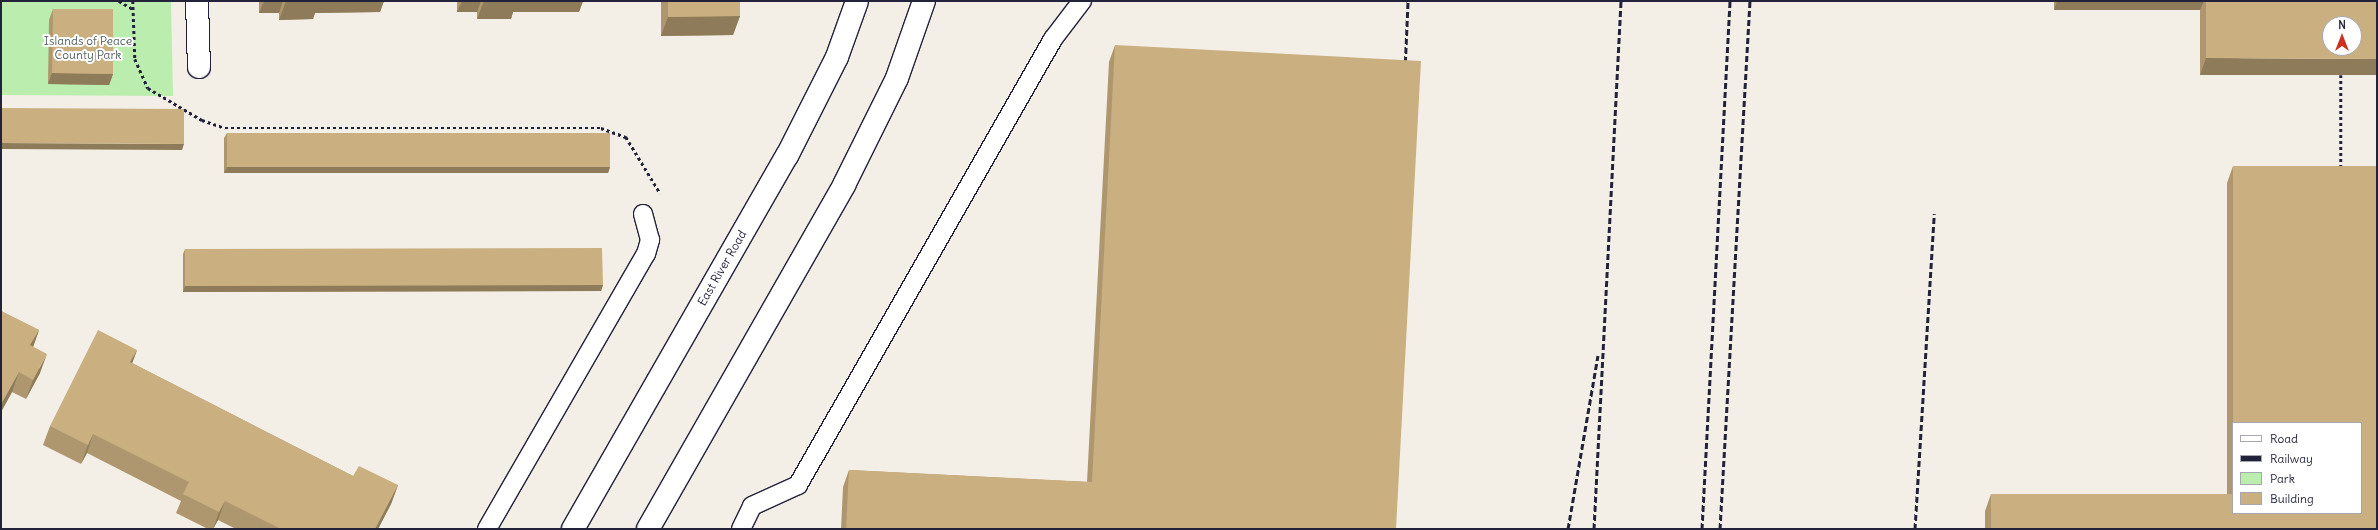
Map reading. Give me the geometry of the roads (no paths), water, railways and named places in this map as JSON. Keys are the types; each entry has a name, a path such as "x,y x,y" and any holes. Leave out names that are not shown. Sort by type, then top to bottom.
{"main road":[{"path":"198,1 198,67"},
{"name":"East River Road","path":"573,529 787,156 837,57 857,1"},
{"path":"648,529 844,185 897,78 924,1"}],"lane":[{"path":"741,529 752,506 798,485 1053,39 1082,1"},
{"path":"487,529 646,254 650,240 643,214"}],"railway":[{"path":"1405,71 1408,1"},
{"path":"1594,529 1621,1"},
{"path":"1702,529 1730,1"},
{"path":"1720,529 1750,1"},
{"path":"1915,529 1934,214"},
{"path":"1568,529 1598,356"}],"park label":[{"name":"Islands of Peace County Park","path":"88,48"}]}
